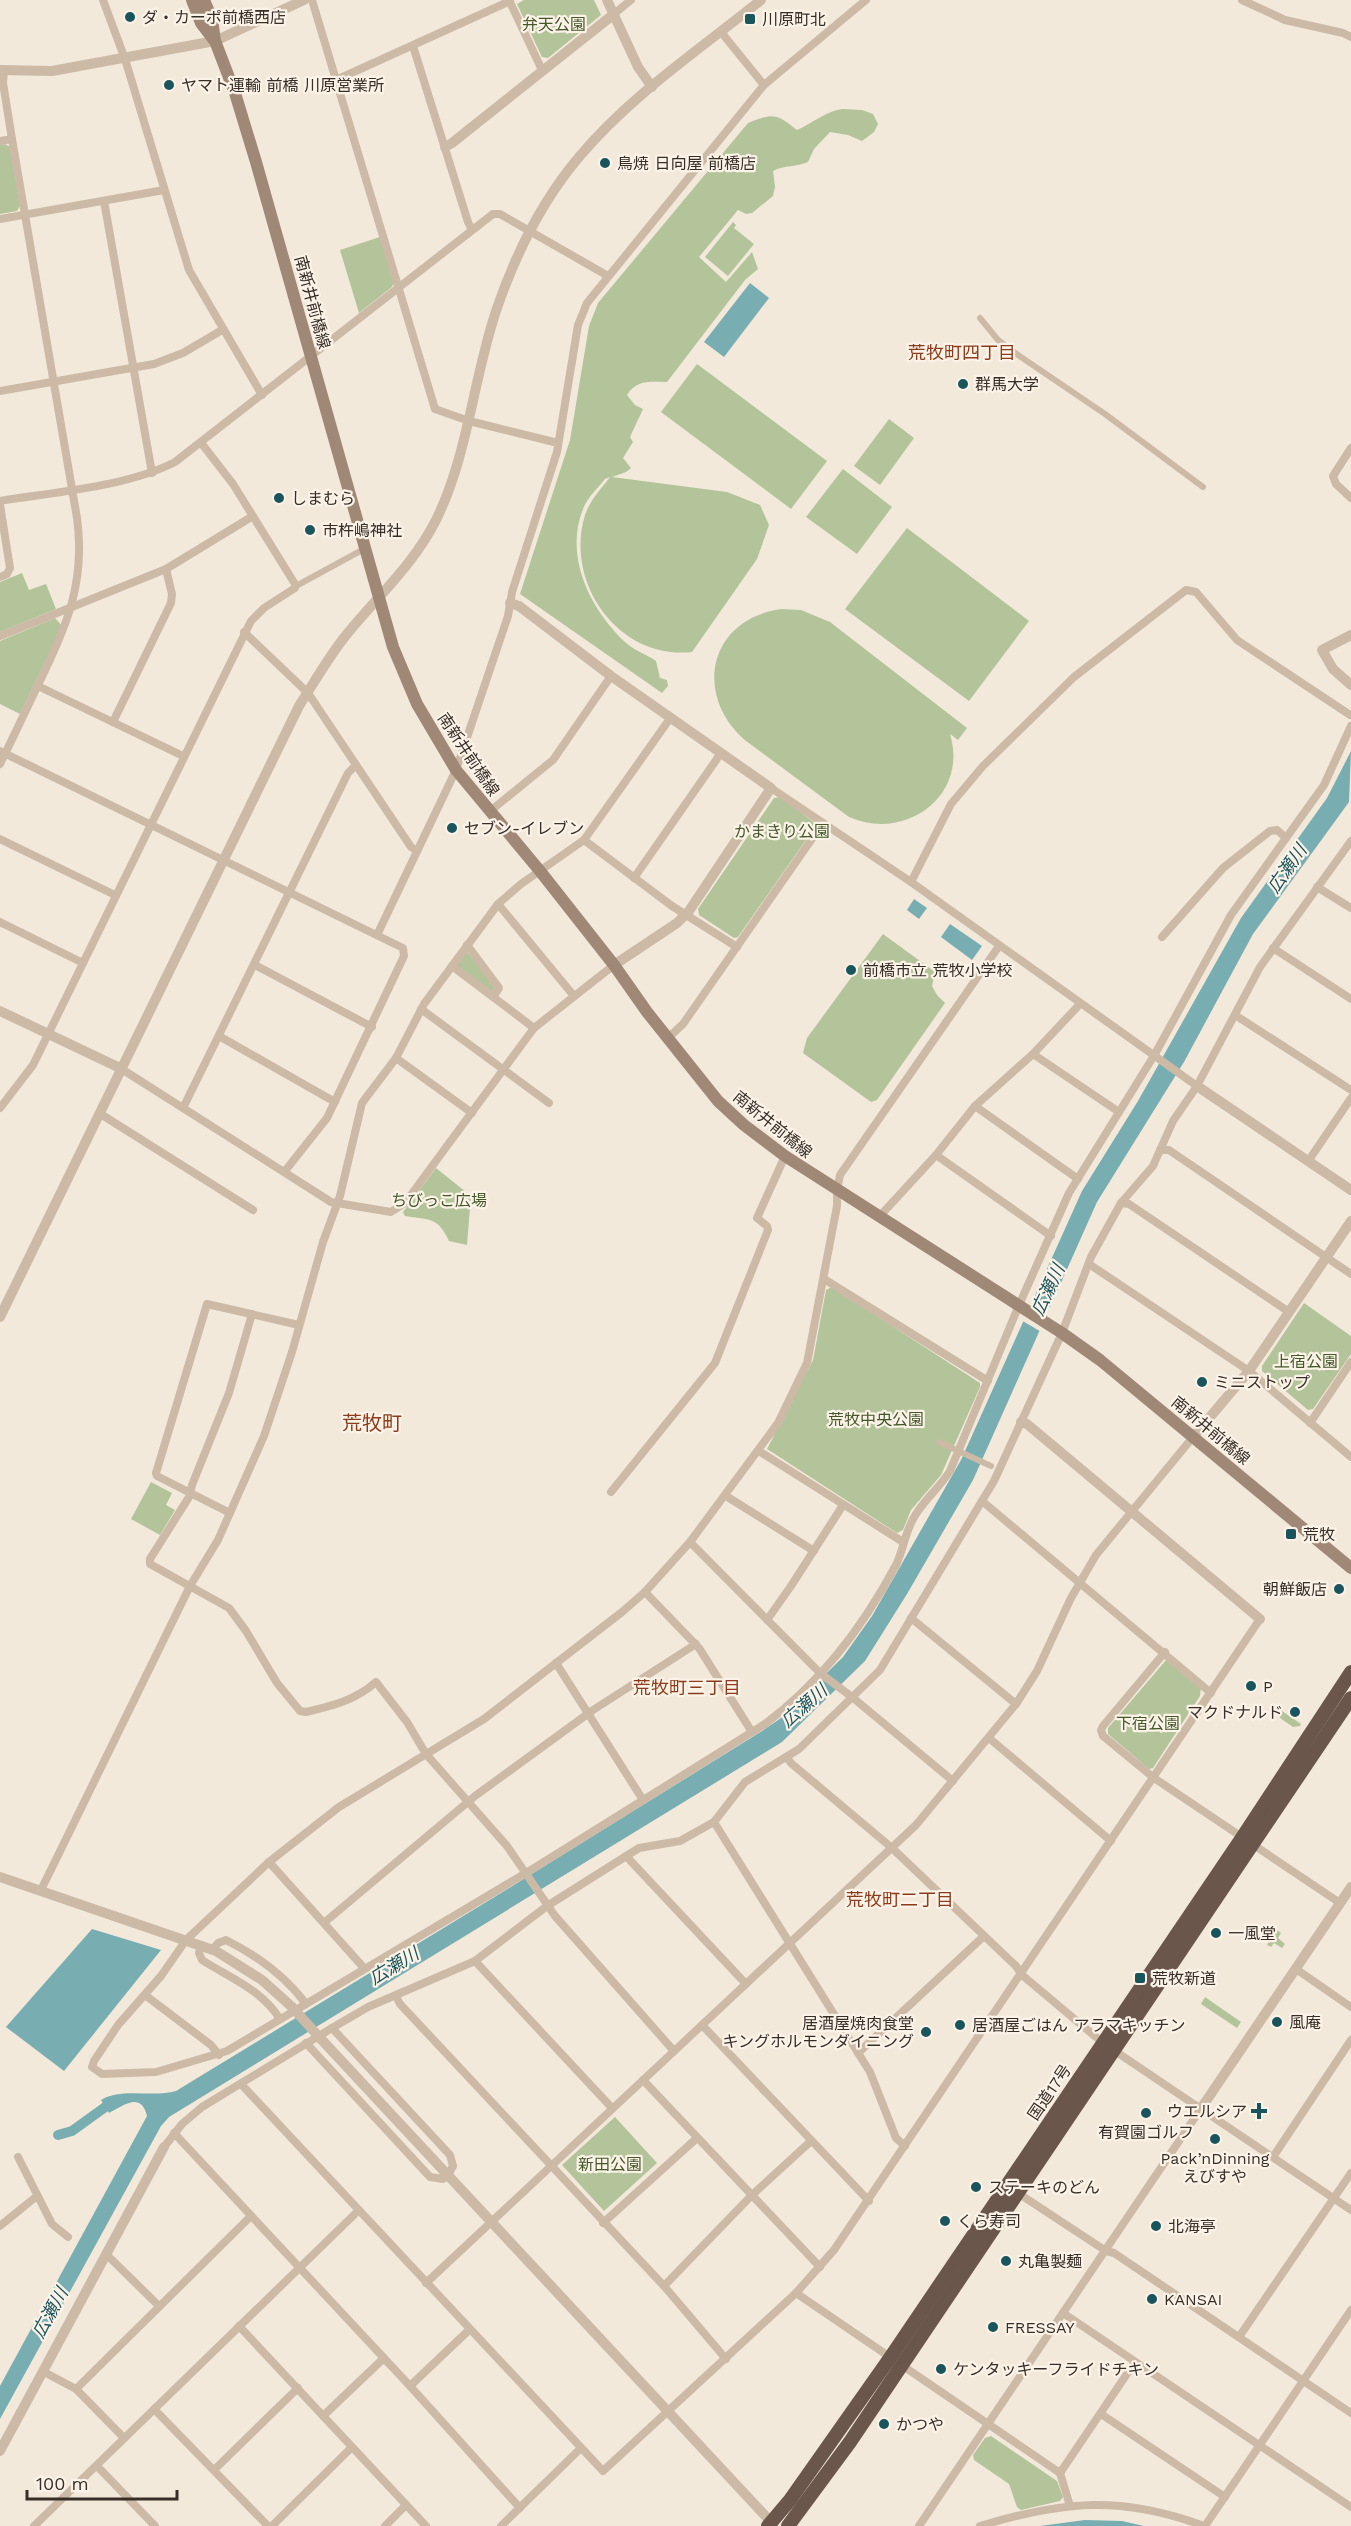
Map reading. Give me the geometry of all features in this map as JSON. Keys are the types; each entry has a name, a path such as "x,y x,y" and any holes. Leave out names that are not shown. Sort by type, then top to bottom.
{"highway":[{"name":"国道17号","path":"1247,1841 1351,1672"},
{"name":"国道17号","path":"788,2526 850,2442 895,2362 1247,1841 1351,1698"},
{"name":"国道17号","path":"769,2524 895,2362 1018,2193 1108,2047"}],"main road":[{"name":"南新井前橋線","path":"192,0 201,23 215,40"},
{"name":"南新井前橋線","path":"204,0 212,19 215,40 235,93 253,152 378,599 406,681 433,734 456,770 540,871 718,1101 744,1125 785,1156 1101,1360 1351,1568"}],"street":[{"path":"103,0 125,59 189,270 262,395"},
{"path":"0,764 3,752 59,643 72,607 80,568 80,550 72,489 2,70 52,71 125,59 215,40 304,0"},
{"path":"312,0 435,409 469,421 558,443"},
{"path":"607,0 638,67 652,87"},
{"path":"445,147 631,0"},
{"path":"0,1317 291,722 336,649 410,563 436,521 451,484 469,421 495,314 507,279 529,231 547,201 579,157 609,125 652,87 761,0"},
{"path":"377,935 456,770 508,616 558,443 578,325 587,303 764,85 866,0"},
{"path":"1242,0 1285,20 1350,34"},
{"path":"336,80 510,1 542,70"},
{"path":"721,32 764,85"},
{"path":"413,46 472,230"},
{"path":"0,141 12,139"},
{"path":"0,219 164,190"},
{"path":"104,201 152,473"},
{"path":"0,577 7,574 10,568 0,503 152,473 175,462 202,444 496,213 608,276"},
{"path":"980,318 998,340 1105,414 1203,487"},
{"path":"0,391 132,368 173,358 222,330"},
{"path":"202,444 233,484 296,586"},
{"path":"1351,448 1333,476 1336,484 1351,498"},
{"path":"0,636 166,569 253,516"},
{"path":"0,1108 33,1065 244,632 256,614 296,586 364,549"},
{"path":"113,722 171,603 172,594 166,569"},
{"path":"911,882 951,804 983,766 1074,677 1186,590 1196,592 1237,640 1351,714"},
{"path":"510,603 519,606 611,676 911,882 1080,1004 1184,1074 1197,1086 1351,1190"},
{"path":"244,632 308,693 411,847 417,851"},
{"path":"1351,635 1322,650 1333,669 1351,685"},
{"path":"489,812 553,760 611,676"},
{"path":"38,686 183,756"},
{"path":"41,1890 190,1586 218,1540 264,1436 323,1242 337,1205 362,1103 396,1058 421,1009 498,904 585,840 671,717"},
{"path":"999,946 843,1170 837,1190 837,1206 807,1363 778,1422 759,1451 690,1542 645,1592 603,1628 484,1719 339,1807 269,1862 186,1940 145,1995 118,2025 92,2064 97,2073 156,2072 219,2055 526,1874 752,1732 784,1709 820,1673 841,1650 877,1596 896,1565 915,1514 942,1484 960,1452 988,1381 1077,1179 1157,1055 1231,915 1324,785 1351,726"},
{"path":"3,752 403,948 405,952 372,1027 335,1102 323,1123 285,1172"},
{"path":"634,878 721,753"},
{"path":"183,1108 348,772 356,765"},
{"path":"0,1011 120,1068 337,1205 385,1213 400,1208 534,1028 614,965 686,915 771,788"},
{"path":"668,1038 683,1024 823,823"},
{"path":"1162,937 1228,864 1270,831 1277,830 1286,838"},
{"path":"0,839 115,895"},
{"path":"585,840 686,915 737,947"},
{"path":"0,2451 164,2147 174,2133 202,2107 368,2007 475,1960 547,1906 626,1856 643,1847 680,1841 714,1822 746,1782 804,1744 882,1667 982,1501 1062,1333 1089,1264 1121,1203 1153,1166 1173,1120 1197,1086 1273,948 1351,841"},
{"path":"1317,886 1351,908"},
{"path":"498,904 574,996"},
{"path":"0,922 83,963"},
{"path":"467,945 499,988 493,997"},
{"path":"1273,948 1351,999"},
{"path":"255,965 372,1027"},
{"path":"452,966 534,1028"},
{"path":"879,1217 936,1155 975,1106 1033,1054 1080,1004"},
{"path":"421,1009 549,1103"},
{"path":"1235,1015 1351,1090"},
{"path":"219,1036 335,1102"},
{"path":"1033,1054 1119,1113"},
{"path":"396,1058 472,1113"},
{"path":"1309,1161 1351,1098"},
{"path":"975,1106 1077,1179"},
{"path":"99,1113 253,1210"},
{"path":"1160,1149 1169,1150 1351,1274"},
{"path":"936,1155 1051,1236"},
{"path":"611,1492 715,1363 768,1228 756,1218 785,1156"},
{"path":"1121,1203 1129,1204 1289,1312"},
{"path":"426,2283 916,1825 1016,1704 1045,1656 1080,1582 1096,1555 1249,1371 1351,1221"},
{"path":"1089,1264 1249,1371 1351,1457"},
{"path":"824,1279 988,1381"},
{"path":"230,1513 156,1473 207,1304 299,1325"},
{"path":"252,1314 229,1393 190,1493 149,1563 221,1602 235,1614 277,1683 300,1711 306,1712 346,1701 362,1693 376,1682 407,1722 426,1754 507,1846 547,1906 674,2051"},
{"path":"1310,1423 1351,1362"},
{"path":"241,2084 603,2471 726,2359 820,2267 868,2201 1022,1975 1260,1618 1027,1424 1021,1422"},
{"path":"939,1442 991,1466"},
{"path":"759,1451 903,1542"},
{"path":"726,1496 814,1551"},
{"path":"982,1501 1212,1693"},
{"path":"767,1620 843,1505"},
{"path":"690,1542 820,1673 852,1696 953,1781"},
{"path":"645,1592 696,1644 752,1732"},
{"path":"911,1618 1016,1704"},
{"path":"325,1922 468,1802 588,1713 696,1644"},
{"path":"1165,1652 1101,1730 1103,1736 1154,1778 1340,1903"},
{"path":"556,1663 643,1800"},
{"path":"989,1738 1111,1841"},
{"path":"786,1757 892,1848 1016,1966 1022,1975 1108,2047 1351,2210"},
{"path":"714,1822 858,2053 872,2077 896,2138 905,2146"},
{"path":"626,1856 746,1984"},
{"path":"269,1862 364,1968"},
{"path":"0,1877 213,1949 262,1980 292,2007 669,2412 769,2524"},
{"path":"919,2526 1351,1887"},
{"path":"858,2053 984,1936"},
{"path":"213,1949 218,1943 229,1942 269,1967 306,2004"},
{"path":"201,1945 199,1957 255,1992 280,2019"},
{"path":"475,1960 612,2108"},
{"path":"1296,1969 1351,2007"},
{"path":"145,1995 212,2045 219,2055"},
{"path":"396,1996 400,2004 664,2286 726,2359"},
{"path":"702,2025 868,2201"},
{"path":"306,2043 420,2167 433,2178 443,2179 453,2166 453,2160 332,2028"},
{"path":"1273,2157 1351,2040"},
{"path":"643,2080 820,2267"},
{"path":"174,2133 410,2386 520,2508"},
{"path":"603,2223 697,2138"},
{"path":"664,2286 751,2196 811,2141"},
{"path":"18,2157 52,2224 68,2237"},
{"path":"1239,2337 1351,2173"},
{"path":"1018,2193 1106,2251 1114,2253 1351,2413"},
{"path":"0,2226 37,2196"},
{"path":"34,2526 359,2210"},
{"path":"76,2389 251,2216"},
{"path":"106,2254 159,2306"},
{"path":"795,2293 1060,2473 1070,2505"},
{"path":"980,2526 1034,2510 1070,2505 1112,2504 1136,2506 1175,2515 1204,2526 1351,2310"},
{"path":"1063,2313 1351,2507"},
{"path":"239,2326 426,2526"},
{"path":"410,2386 469,2330"},
{"path":"323,2416 384,2358"},
{"path":"1060,2473 1135,2362"},
{"path":"44,2372 76,2389 124,2438"},
{"path":"214,2470 298,2388"},
{"path":"154,2409 270,2526 352,2447"},
{"path":"1101,2414 1224,2498"},
{"path":"501,2526 580,2449"},
{"path":"97,2466 155,2526"},
{"path":"385,2526 406,2505"},
{"path":"43,2518 51,2526"}],"green space":[{"name":"弁天公園","path":"524,0 594,0 601,15 548,58 542,57 517,4"},
{"path":"842,109 862,110 873,114 878,124 874,132 862,141 848,135 830,132 814,149 808,162 773,171 775,187 773,196 752,213 746,214 738,210 699,257 726,282 752,252 758,269 745,280 667,382 640,384 627,395 635,405 643,409 630,437 633,442 623,458 631,468 612,477 727,492 760,505 769,525 757,559 692,652 666,651 642,644 621,630 603,612 590,590 583,566 581,541 587,510 610,477 605,479 593,493 583,509 578,527 577,545 579,563 591,598 612,629 628,645 656,661 660,678 667,680 668,686 662,693 520,594 570,440 589,326 598,303 748,123 763,117 774,116 797,130"},
{"path":"5,144 10,147 20,206 17,211 0,214 0,145"},
{"path":"733,222 736,225 734,228 754,244 728,276 705,257"},
{"path":"380,237 394,282 392,287 359,313 340,250"},
{"path":"697,364 827,461 791,509 661,412"},
{"path":"889,419 914,438 880,485 854,466"},
{"path":"843,469 892,507 857,554 806,517"},
{"path":"907,528 1029,621 969,701 845,609"},
{"path":"22,573 29,590 46,584 56,609 0,632 0,582"},
{"path":"782,609 801,610 830,622 967,728 958,740 950,734 953,756 950,777 941,794 928,808 911,818 891,823 870,823 849,817 746,741 729,722 719,702 714,681 716,661 724,643 738,627 757,615"},
{"path":"55,618 62,626 20,714 0,704 0,641"},
{"name":"かまきり公園","path":"780,797 815,823 815,827 738,937 734,938 699,915 698,909 774,798"},
{"path":"883,934 935,972 932,986 945,1003 877,1100 871,1102 803,1053 807,1038"},
{"path":"467,952 495,985 492,993 456,966"},
{"name":"ちびっこ広場","path":"436,1168 471,1196 467,1245 449,1241 441,1228 432,1221 405,1216 403,1212"},
{"name":"荒牧中央公園","path":"832,1287 980,1383 941,1475 911,1510 903,1530 897,1533 767,1449 813,1360 826,1290"},
{"name":"上宿公園","path":"1304,1303 1351,1336 1351,1354 1313,1409 1308,1410 1262,1371 1262,1366"},
{"path":"151,1482 172,1493 166,1505 175,1510 160,1535 131,1519"},
{"name":"下宿公園","path":"1167,1659 1201,1688 1200,1696 1153,1768 1149,1769 1108,1734 1108,1728"},
{"path":"1282,1711 1301,1724 1300,1726 1293,1727 1280,1718"},
{"path":"1265,1929 1273,1935 1277,1930 1281,1933 1278,1938 1285,1944 1282,1948 1274,1943 1271,1947 1267,1945 1270,1940 1261,1934"},
{"path":"1205,1997 1241,2022 1237,2028 1201,2004"},
{"name":"新田公園","path":"615,2117 657,2163 604,2211 562,2165"},
{"path":"991,2436 1057,2481 1063,2497 1060,2501 1021,2510 1017,2507 1009,2484 974,2460 973,2455 985,2438"}],"water":[{"path":"750,283 769,298 724,357 704,342"},
{"name":"広瀬川","path":"1351,751 1349,802 1253,934 1184,1062 1097,1202 973,1480 865,1661 782,1742 169,2117 161,2126 0,2419 0,2386 147,2116 144,2108 136,2102 126,2104 109,2113 101,2100 118,2094 157,2094 176,2091 762,1731 781,1718 843,1657 872,1616 961,1460 1082,1191 1138,1101 1241,918 1327,798"},
{"path":"914,899 927,908 919,919 907,910"},
{"path":"950,924 982,946 972,960 941,937"},
{"path":"92,1929 161,1950 64,2071 6,2027"},
{"path":"1085,2520 1122,2521 1144,2526 1040,2526"}],"pier":[{"path":"1032,1296 1053,1309 1043,1333 1021,1320"}],"waterway":[{"path":"58,2135 72,2131 115,2100"}],"place":[{"name":"ダ・カーポ前橋西店","path":"130,17"},
{"name":"川原町北","path":"750,19"},
{"name":"ヤマト運輸 前橋 川原営業所","path":"169,85"},
{"name":"鳥焼 日向屋 前橋店","path":"605,163"},
{"name":"群馬大学","path":"963,384"},
{"name":"しまむら","path":"279,498"},
{"name":"市杵嶋神社","path":"310,530"},
{"name":"セブン-イレブン","path":"452,828"},
{"name":"前橋市立 荒牧小学校","path":"851,970"},
{"name":"ミニストップ","path":"1202,1382"},
{"name":"荒牧","path":"1291,1534"},
{"name":"朝鮮飯店","path":"1339,1589"},
{"name":"P","path":"1251,1686"},
{"name":"マクドナルド","path":"1295,1712"},
{"name":"一風堂","path":"1216,1933"},
{"name":"荒牧新道","path":"1140,1978"},
{"name":"風庵","path":"1277,2022"},
{"name":"居酒屋ごはん アラマキッチン","path":"960,2025"},
{"name":"居酒屋焼肉食堂 キングホルモンダイニング","path":"926,2032"},
{"name":"ウエルシア","path":"1259,2111"},
{"name":"有賀園ゴルフ","path":"1146,2113"},
{"name":"Pack’nDinning えびすや","path":"1215,2139"},
{"name":"ステーキのどん","path":"976,2187"},
{"name":"くら寿司","path":"945,2221"},
{"name":"北海亭","path":"1156,2226"},
{"name":"丸亀製麺","path":"1006,2261"},
{"name":"KANSAI","path":"1152,2299"},
{"name":"FRESSAY","path":"993,2327"},
{"name":"ケンタッキーフライドチキン","path":"941,2369"},
{"name":"かつや","path":"884,2424"}],"district":[{"name":"荒牧町四丁目","path":"962,353"},
{"name":"荒牧町","path":"372,1423"},
{"name":"荒牧町三丁目","path":"687,1688"},
{"name":"荒牧町二丁目","path":"900,1900"}]}
